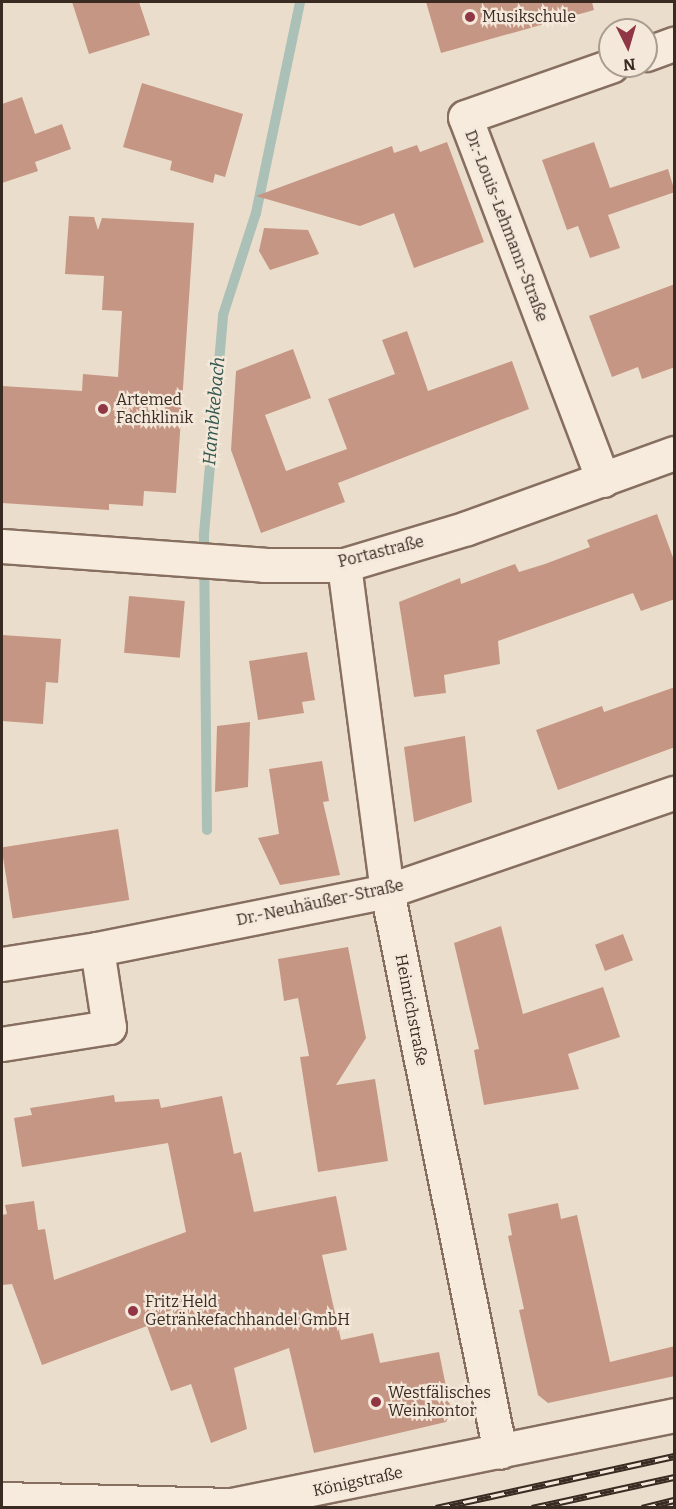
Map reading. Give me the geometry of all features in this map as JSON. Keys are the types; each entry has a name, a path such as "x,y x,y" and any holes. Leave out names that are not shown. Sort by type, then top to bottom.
{"street":[{"path":"658,50 675,44"},
{"name":"Dr.-Louis-Lehmann-Straße","path":"598,71 465,117 603,480"},
{"name":"Portastraße","path":"2,546 157,554 234,562 344,565 467,528 675,453"},
{"name":"Heinrichstraße","path":"344,565 387,891 500,1452"},
{"name":"Dr.-Neuhäußer-Straße","path":"2,964 97,950 387,891 675,793"},
{"path":"2,1044 109,1027 97,950"},
{"name":"Königstraße","path":"2,1499 232,1505 675,1415"}],"building":[{"path":"72,2 139,2 150,35 89,54"},
{"name":"Musikschule","path":"426,2 592,2 594,10 441,53"},
{"path":"142,83 243,114 225,177 215,174 213,183 170,170 172,161 123,147"},
{"path":"22,97 35,134 62,124 71,149 35,162 38,171 2,183 2,104"},
{"path":"447,142 484,242 414,268 394,213 360,226 256,196 392,146 394,153 417,145 420,152"},
{"path":"594,142 610,188 668,169 675,192 608,215 620,248 590,258 578,226 567,230 542,160"},
{"path":"69,216 94,217 98,230 102,218 194,223 176,493 144,491 143,506 109,504 109,510 2,503 2,386 82,391 83,374 118,377 122,311 102,310 104,276 65,274"},
{"path":"264,228 308,230 319,254 270,270 259,251"},
{"path":"675,284 675,367 642,379 638,367 612,377 589,316"},
{"path":"407,331 428,391 512,361 529,409 338,483 345,502 261,533 231,450 236,371 293,349 311,398 265,415 286,471 347,449 328,399 395,374 382,340"},
{"path":"657,514 675,563 675,599 641,611 633,593 498,641 500,664 444,675 446,693 414,697 399,602 460,578 461,584 515,564 519,572 545,564 590,547 587,540"},
{"path":"129,596 185,601 180,658 124,653"},
{"path":"2,635 61,639 58,683 46,682 43,724 2,721"},
{"path":"307,652 315,700 302,702 304,713 258,720 249,661"},
{"path":"675,687 675,747 558,790 536,730 602,706 604,712"},
{"path":"250,722 248,787 215,792 217,726"},
{"path":"465,736 472,802 414,822 404,747"},
{"path":"322,761 329,801 323,802 340,875 280,885 258,838 279,834 269,769"},
{"path":"118,829 129,900 13,919 2,847"},
{"path":"501,926 523,1014 603,987 620,1037 568,1054 579,1089 484,1105 474,1050 479,1049 454,943"},
{"path":"623,934 633,960 605,971 595,945"},
{"path":"348,947 366,1038 336,1085 375,1079 388,1161 318,1172 300,1057 309,1056 298,998 284,1001 278,959"},
{"path":"114,1095 115,1102 159,1099 161,1108 222,1096 234,1154 241,1152 254,1212 336,1196 347,1250 322,1255 341,1340 373,1333 380,1363 439,1352 451,1411 446,1422 314,1453 289,1348 234,1368 247,1429 211,1443 191,1384 171,1391 147,1326 42,1365 12,1284 2,1285 2,1215 7,1214 5,1205 34,1201 38,1230 45,1229 54,1280 186,1232 168,1143 22,1167 14,1118 32,1115 30,1108"},
{"path":"558,1203 561,1219 577,1215 610,1362 675,1346 675,1376 548,1403 538,1395 519,1310 524,1309 508,1236 512,1235 508,1214"}],"waterway":[{"name":"Hambkebach","path":"207,830 204,534 223,315 256,213 300,2"}],"railway":[{"path":"436,1508 674,1456"},
{"path":"532,1508 674,1477"},
{"path":"642,1508 674,1500"}],"place":[{"name":"Musikschule","path":"470,17"},
{"name":"Artemed Fachklinik","path":"103,409"},
{"name":"Fritz Held Getränkefachhandel GmbH","path":"133,1311"},
{"name":"Westfälisches Weinkontor","path":"376,1402"}]}
